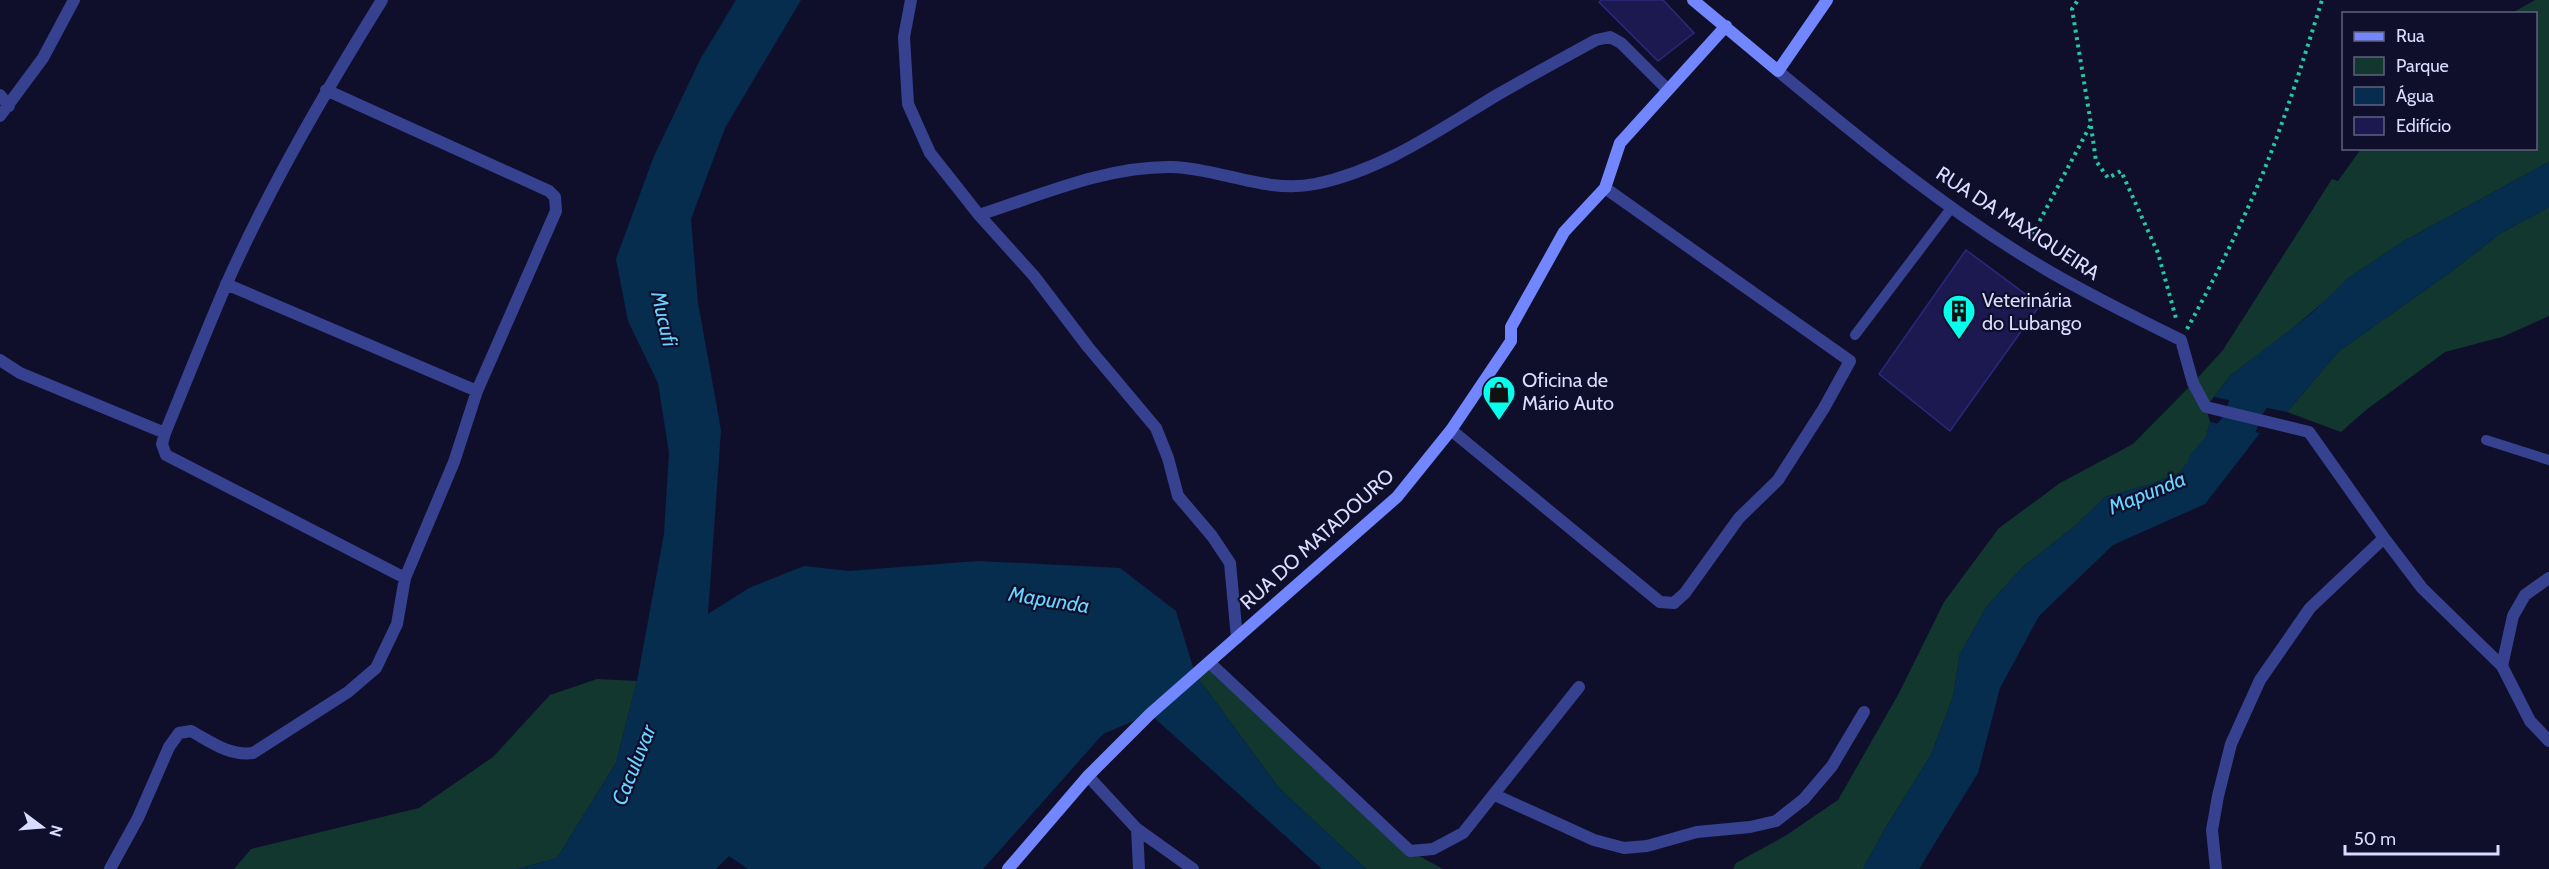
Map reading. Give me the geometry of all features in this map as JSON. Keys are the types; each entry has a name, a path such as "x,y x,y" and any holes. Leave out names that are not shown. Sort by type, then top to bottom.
{"street":[{"path":"4,111 42,58 74,0"},
{"path":"382,0 326,90 226,284 162,444 166,455 405,578"},
{"path":"911,0 904,37 908,104 930,153 979,215 1034,276 1088,347 1156,428 1168,458 1178,496 1212,536 1230,563 1237,638"},
{"path":"1693,0 1778,71 1827,0"},
{"name":"RUA DO MATADOURO","path":"1008,869 1088,776 1150,714 1397,497 1451,430 1511,342 1511,327 1563,232 1605,188 1620,142 1666,89 1726,27"},
{"path":"979,215 1074,185 1131,171 1173,167 1287,187 1315,184 1367,167 1422,143 1497,96 1576,51 1596,40 1610,37 1622,43 1666,89"},
{"name":"RUA DA MAXIQUEIRA","path":"1778,71 1842,124 1952,207 2051,273 2181,340"},
{"path":"110,869 138,818 169,747 179,733 191,731 225,750 240,754 253,753 348,692 376,668 397,624 405,578 454,462 477,391 556,211 555,197 549,191 326,90"},
{"path":"0,95 4,111"},
{"path":"1451,430 1660,602 1674,603 1685,593 1738,518 1778,480 1850,361 1605,188"},
{"path":"226,284 477,391"},
{"path":"2181,340 2193,383 2206,407 2308,432 2422,588 2502,666 2530,721 2549,741"},
{"path":"0,360 20,373 165,433"},
{"path":"2216,869 2212,830 2218,796 2231,744 2260,680 2310,608 2384,538"},
{"path":"2502,666 2513,616 2524,595 2549,578"},
{"path":"1210,663 1410,851 1433,849 1463,833 1579,687"},
{"path":"1495,795 1594,840 1624,848 1647,846 1696,832 1776,821 1804,800 1832,766 1864,712"},
{"path":"1088,776 1137,829 1193,869"},
{"path":"1137,829 1139,869"}],"lane":[{"path":"1856,335 1952,207"},
{"path":"2486,440 2549,460"}],"path":[{"path":"2078,0 2072,9 2096,161 2108,178 2121,171 2158,253 2181,340"},
{"path":"2181,340 2225,257 2264,172 2292,95 2322,0"},
{"path":"2023,254 2091,124"}],"green space":[{"path":"2535,0 2549,0 2549,162 2404,241 2347,279 2331,296 2282,337 2231,375 2206,407 2210,422 2205,442 2179,473 2148,485 2105,497 2075,526 2024,566 1987,606 1960,654 1953,697 1931,755 1863,869 1733,869 1736,863 1785,836 1838,800 1899,693 1944,602 1999,528 2060,483 2133,444 2193,383 2223,350 2332,179 2338,181 2360,150 2537,150 2537,12 2514,12"},
{"path":"2549,207 2549,316 2502,337 2445,352 2366,410 2341,432 2287,412 2339,351 2452,271 2501,233"},
{"path":"1210,663 1410,851 1443,869 1366,869 1279,788 1195,674"},
{"path":"597,679 637,681 616,763 557,858 518,869 234,869 251,849 419,808 493,757 550,695"}],"water":[{"path":"736,0 801,0 725,128 691,219 698,303 721,430 708,614 749,588 804,566 849,571 978,561 1120,568 1176,611 1195,674 1279,788 1366,869 1322,869 1150,714 1103,734 983,869 748,869 729,856 716,869 518,869 557,858 616,763 637,681 664,534 669,453 658,383 628,321 616,259 654,156 701,58"},
{"path":"2549,162 2549,207 2501,233 2452,271 2339,351 2287,412 2214,397 2231,375 2312,313 2347,279 2404,241"},
{"path":"2210,422 2260,433 2205,504 2113,545 2039,616 2000,688 1978,773 1919,869 1863,869 1931,755 1953,697 1960,654 1987,606 2024,566 2075,526 2105,497 2148,485 2179,473 2205,442"}],"building":[{"path":"1602,0 1663,0 1694,33 1658,61 1599,2"},
{"name":"Veterinária do Lubango","path":"1966,250 2040,305 1950,431 1879,374"}],"waterway":[{"name":"Mapunda","path":"2206,464 2238,427 2247,405 2265,379 2280,366"}],"place":[{"name":"Veterinária do Lubango","path":"1959,340"},
{"name":"Oficina de Mário Auto","path":"1499,421"}],"water label":[{"name":"Mucufi","path":"664,319"},
{"name":"Caculuvar","path":"634,765"}]}
